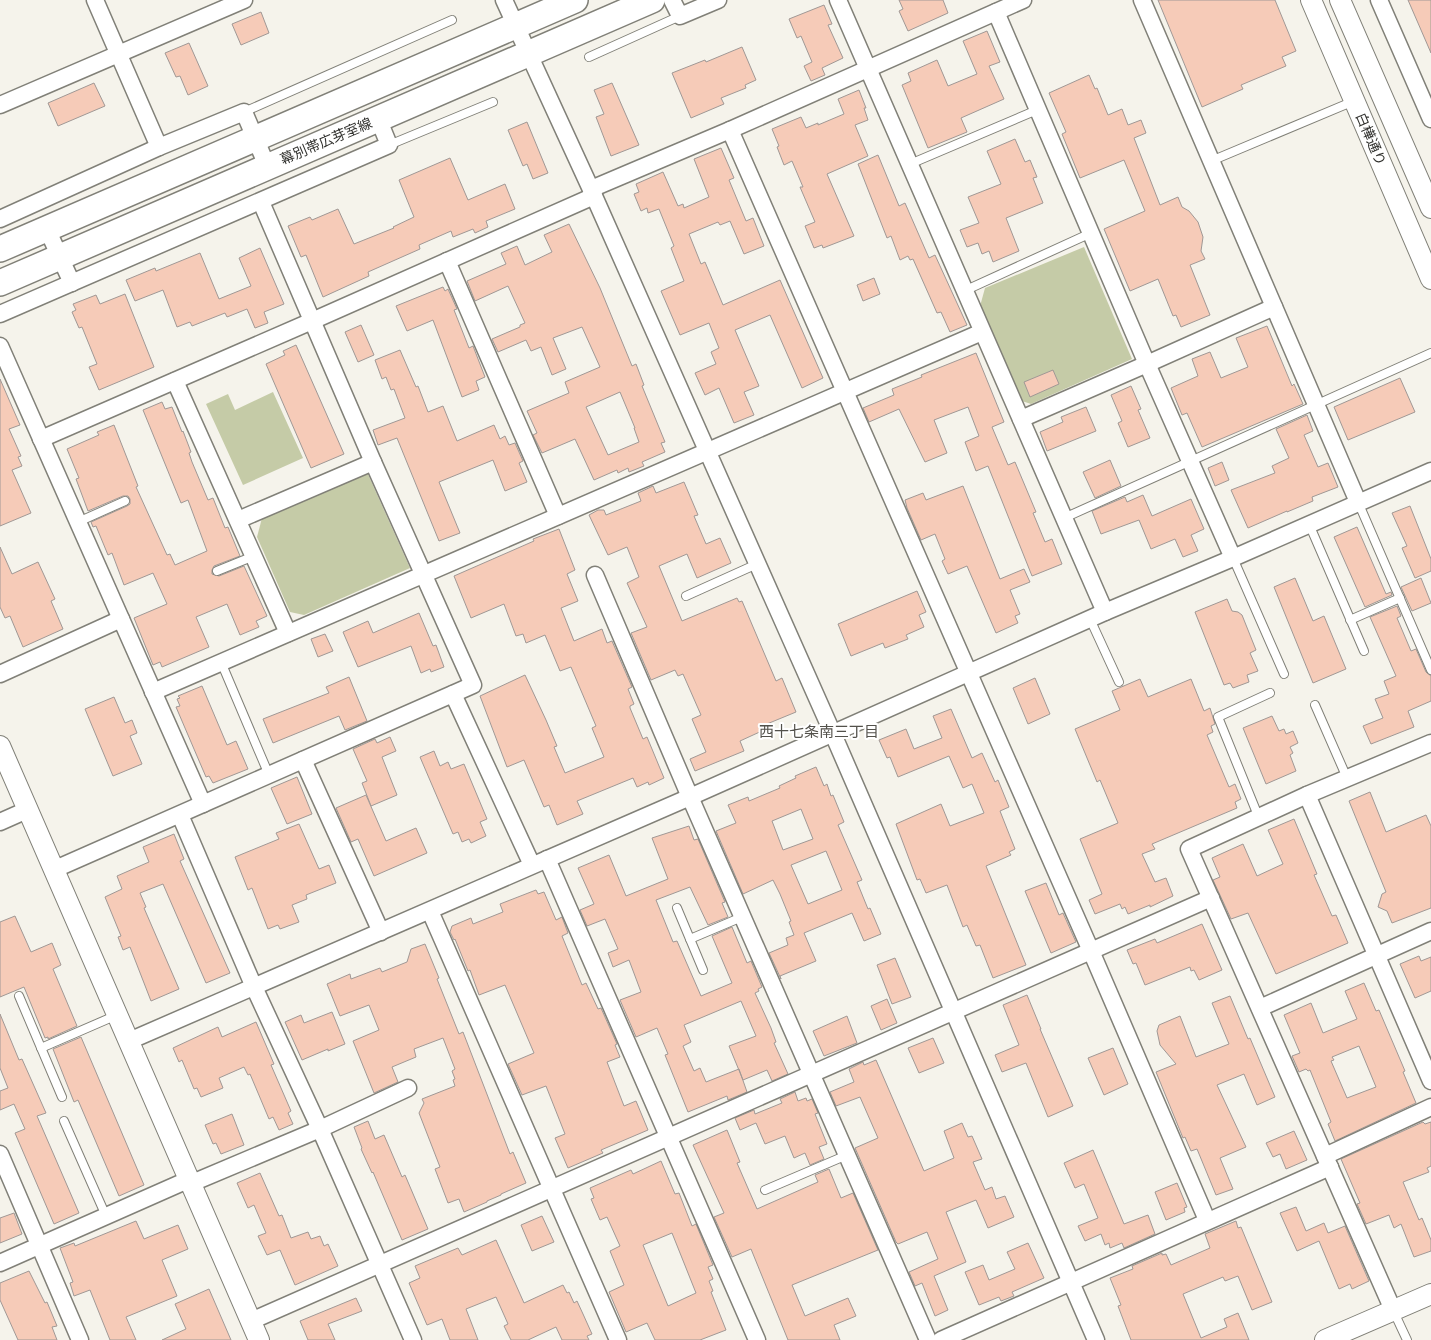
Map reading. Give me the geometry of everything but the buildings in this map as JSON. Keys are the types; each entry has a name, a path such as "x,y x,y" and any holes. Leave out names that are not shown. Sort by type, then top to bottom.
{"main road":[{"path":"0,249 575,0"},
{"name":"幕別帯広芽室線","path":"0,283 652,0"}],"street":[{"path":"95,0 159,147"},
{"path":"0,105 244,0"},
{"path":"504,0 833,734 1096,1340"},
{"path":"672,0 680,16 718,0"},
{"path":"838,0 1105,612"},
{"path":"40,439 448,261 730,130 1023,0"},
{"path":"1142,0 1358,502"},
{"name":"白樺通り","path":"1311,0 1431,279"},
{"name":"白樺通り","path":"1340,0 1430,200"},
{"path":"1379,0 1426,94 1431,119"},
{"path":"996,12 1147,364 1233,558"},
{"path":"0,219 159,147 244,112 267,166"},
{"path":"0,314 389,145 378,118"},
{"path":"730,130 970,674 1207,1220"},
{"path":"53,870 473,685 373,462 261,202"},
{"path":"47,229 72,283"},
{"path":"448,261 558,516"},
{"path":"1021,419 1274,307"},
{"path":"153,692 982,332"},
{"path":"0,346 203,804"},
{"path":"175,381 288,633"},
{"path":"238,520 373,462"},
{"path":"129,1040 690,798 1105,612 1431,471"},
{"path":"595,575 690,798 928,1340"},
{"path":"0,674 121,620"},
{"path":"453,694 539,862 668,1137 757,1340"},
{"path":"1393,1310 1189,849 1308,795 1431,743"},
{"path":"0,746 259,1340"},
{"path":"303,760 381,932"},
{"path":"1308,795 1431,1081"},
{"path":"0,822 27,810"},
{"path":"180,815 254,986 320,1129 413,1340"},
{"path":"251,1321 1211,898"},
{"path":"430,910 618,1340"},
{"path":"1260,1008 1431,931"},
{"path":"0,1263 106,1216 320,1129 408,1088"},
{"path":"941,1340 1207,1220 1328,1161 1431,1107"},
{"path":"0,1154 80,1340"},
{"path":"1325,1340 1431,1294"}],"lane":[{"path":"590,57 680,16"},
{"path":"244,112 452,20"},
{"path":"1211,161 1354,101"},
{"path":"389,145 493,102"},
{"path":"910,164 1037,110"},
{"path":"964,291 1091,234"},
{"path":"1064,518 1431,353"},
{"path":"78,522 125,501"},
{"path":"1358,502 1431,670"},
{"path":"1309,524 1364,651"},
{"path":"217,572 254,556"},
{"path":"1233,558 1284,674"},
{"path":"686,596 757,564"},
{"path":"1350,620 1400,598"},
{"path":"1090,619 1119,682"},
{"path":"221,662 269,775"},
{"path":"1259,818 1218,716 1270,693"},
{"path":"1315,705 1347,778"},
{"path":"677,908 703,970"},
{"path":"690,939 742,917"},
{"path":"19,996 62,1097"},
{"path":"41,1048 118,1015"},
{"path":"64,1121 106,1216"},
{"path":"765,1190 847,1155"},
{"path":"1393,1310 1407,1340"}],"green space":[{"path":"1084,247 1132,359 1031,404 1019,400 979,310 985,288"},
{"path":"273,392 303,458 243,485 206,404 228,394 235,410"},
{"path":"367,472 410,568 304,615 290,612 257,537 262,518"}],"district":[{"name":"西十七条南三丁目","path":"819,731"}]}
